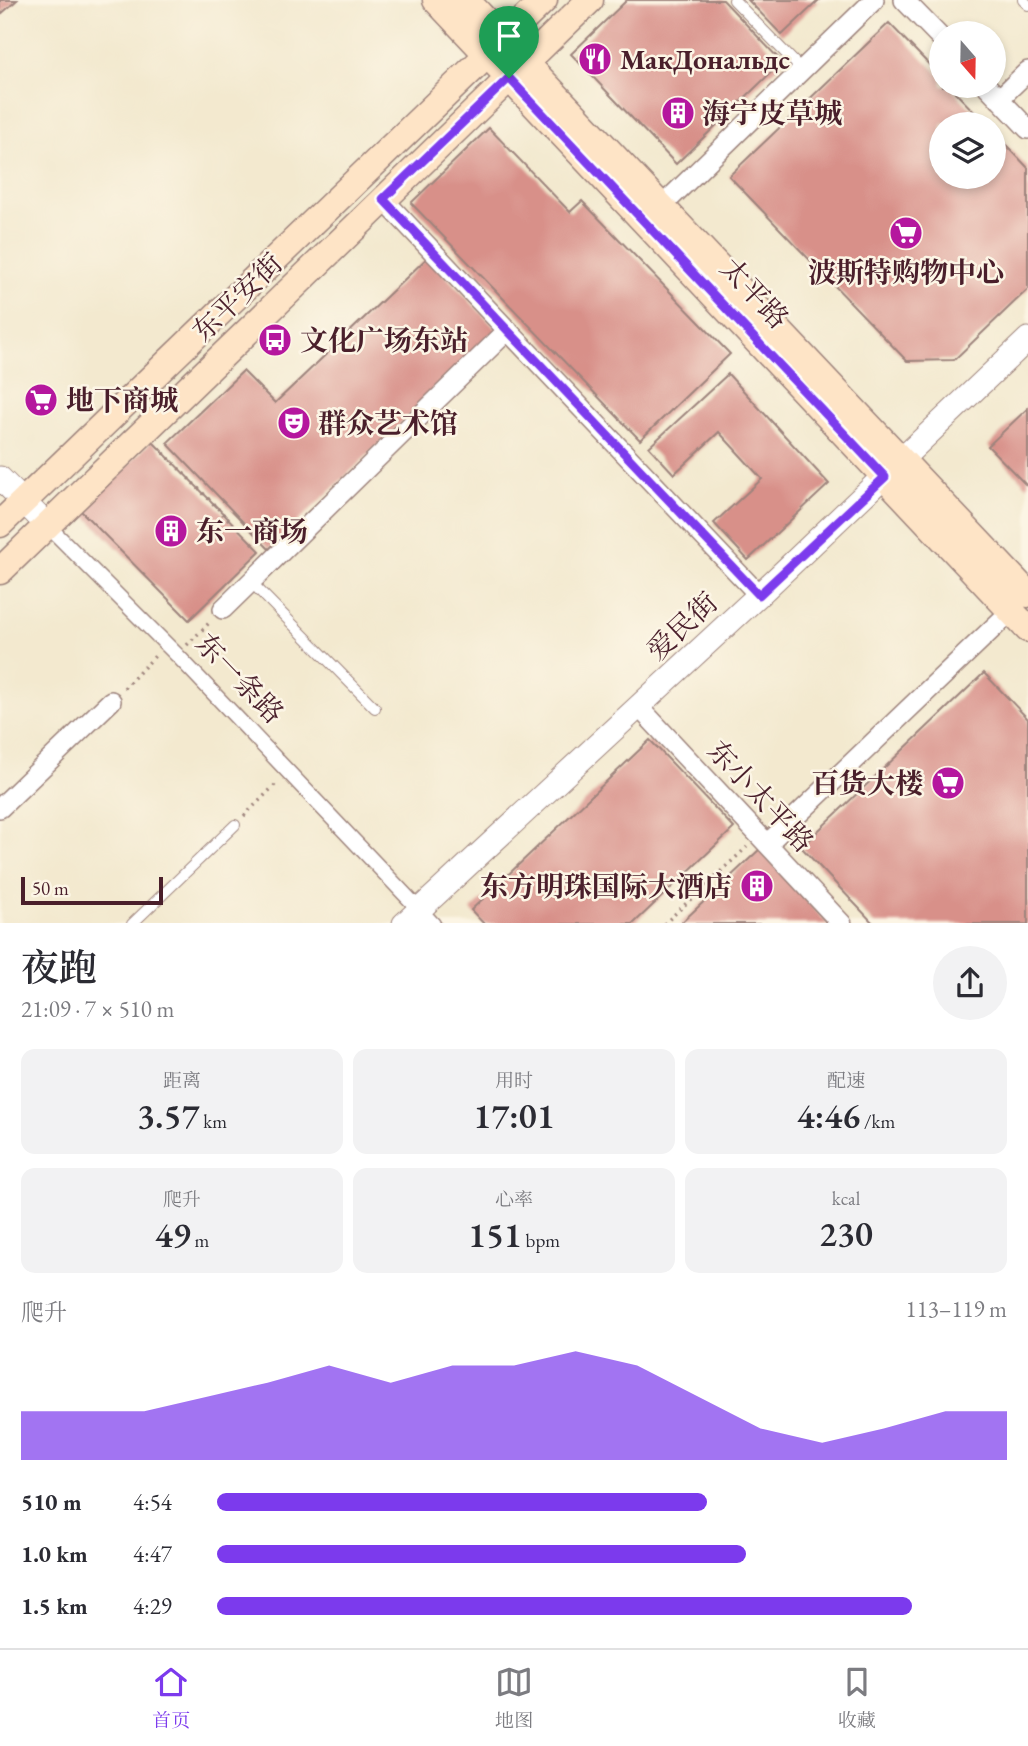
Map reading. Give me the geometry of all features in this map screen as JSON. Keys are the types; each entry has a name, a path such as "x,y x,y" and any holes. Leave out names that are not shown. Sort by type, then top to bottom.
{"main road":[{"name":"太平路","path":"436,0 495,47 893,469"},
{"name":"太平路","path":"466,0 495,47"},
{"name":"东平安街","path":"0,524 544,0"},
{"name":"东平安街","path":"0,571 590,0"},
{"name":"太平路","path":"517,70 662,206 1022,611"}],"street":[{"path":"662,206 874,0"},
{"path":"904,0 929,26"},
{"path":"1006,84 1028,71"},
{"path":"999,98 1028,129"},
{"path":"383,199 759,595"},
{"path":"223,609 508,330"},
{"name":"爱民街","path":"418,919 1028,340"},
{"name":"东一条路","path":"0,478 172,649 418,919"},
{"path":"763,840 1022,611"},
{"path":"0,808 111,701"},
{"name":"东小太平路","path":"639,707 842,923"}],"lane":[{"path":"734,0 802,70"},
{"path":"1023,0 1028,5"},
{"path":"251,582 375,708"},
{"path":"132,923 235,825"}],"path":[{"path":"143,432 231,522"},
{"path":"111,701 223,609"},
{"path":"235,825 262,798"},
{"path":"664,923 763,840"}],"building":[{"path":"0,0 17,0 0,15"},
{"name":"海宁皮草城","path":"627,0 723,0 782,62 676,164 571,54"},
{"path":"748,0 819,0 782,35"},
{"name":"波斯特购物中心","path":"889,23 929,65 929,98 961,98 974,112 929,112 929,189 1006,189 1006,145 1028,168 1028,289 954,360 907,361 729,176"},
{"path":"489,128 570,212 582,201 730,354 640,440 411,203"},
{"name":"群众艺术馆","path":"428,257 498,331 269,549 167,443 243,371 275,403"},
{"path":"728,374 829,484 748,560 714,523 762,479 719,432 674,474 649,447"},
{"path":"1028,408 1028,487 988,446"},
{"name":"东一商场","path":"152,441 260,551 189,620 81,511"},
{"name":"百货大楼","path":"984,673 1028,719 1028,923 873,923 801,847"},
{"path":"650,740 734,828 634,923 483,923 471,910"},
{"name":"东方明珠国际大酒店","path":"760,849 827,923 681,923"}],"place":[{"name":"МакДональдс","path":"595,59"},
{"name":"海宁皮草城","path":"678,113"},
{"name":"波斯特购物中心","path":"906,233"},
{"name":"文化广场东站","path":"275,340"},
{"name":"地下商城","path":"41,400"},
{"name":"群众艺术馆","path":"294,423"},
{"name":"东一商场","path":"171,531"},
{"name":"百货大楼","path":"948,783"},
{"name":"东方明珠国际大酒店","path":"757,886"}],"route":[{"path":"509,78 885,477 759,595 383,199 509,78"}]}
